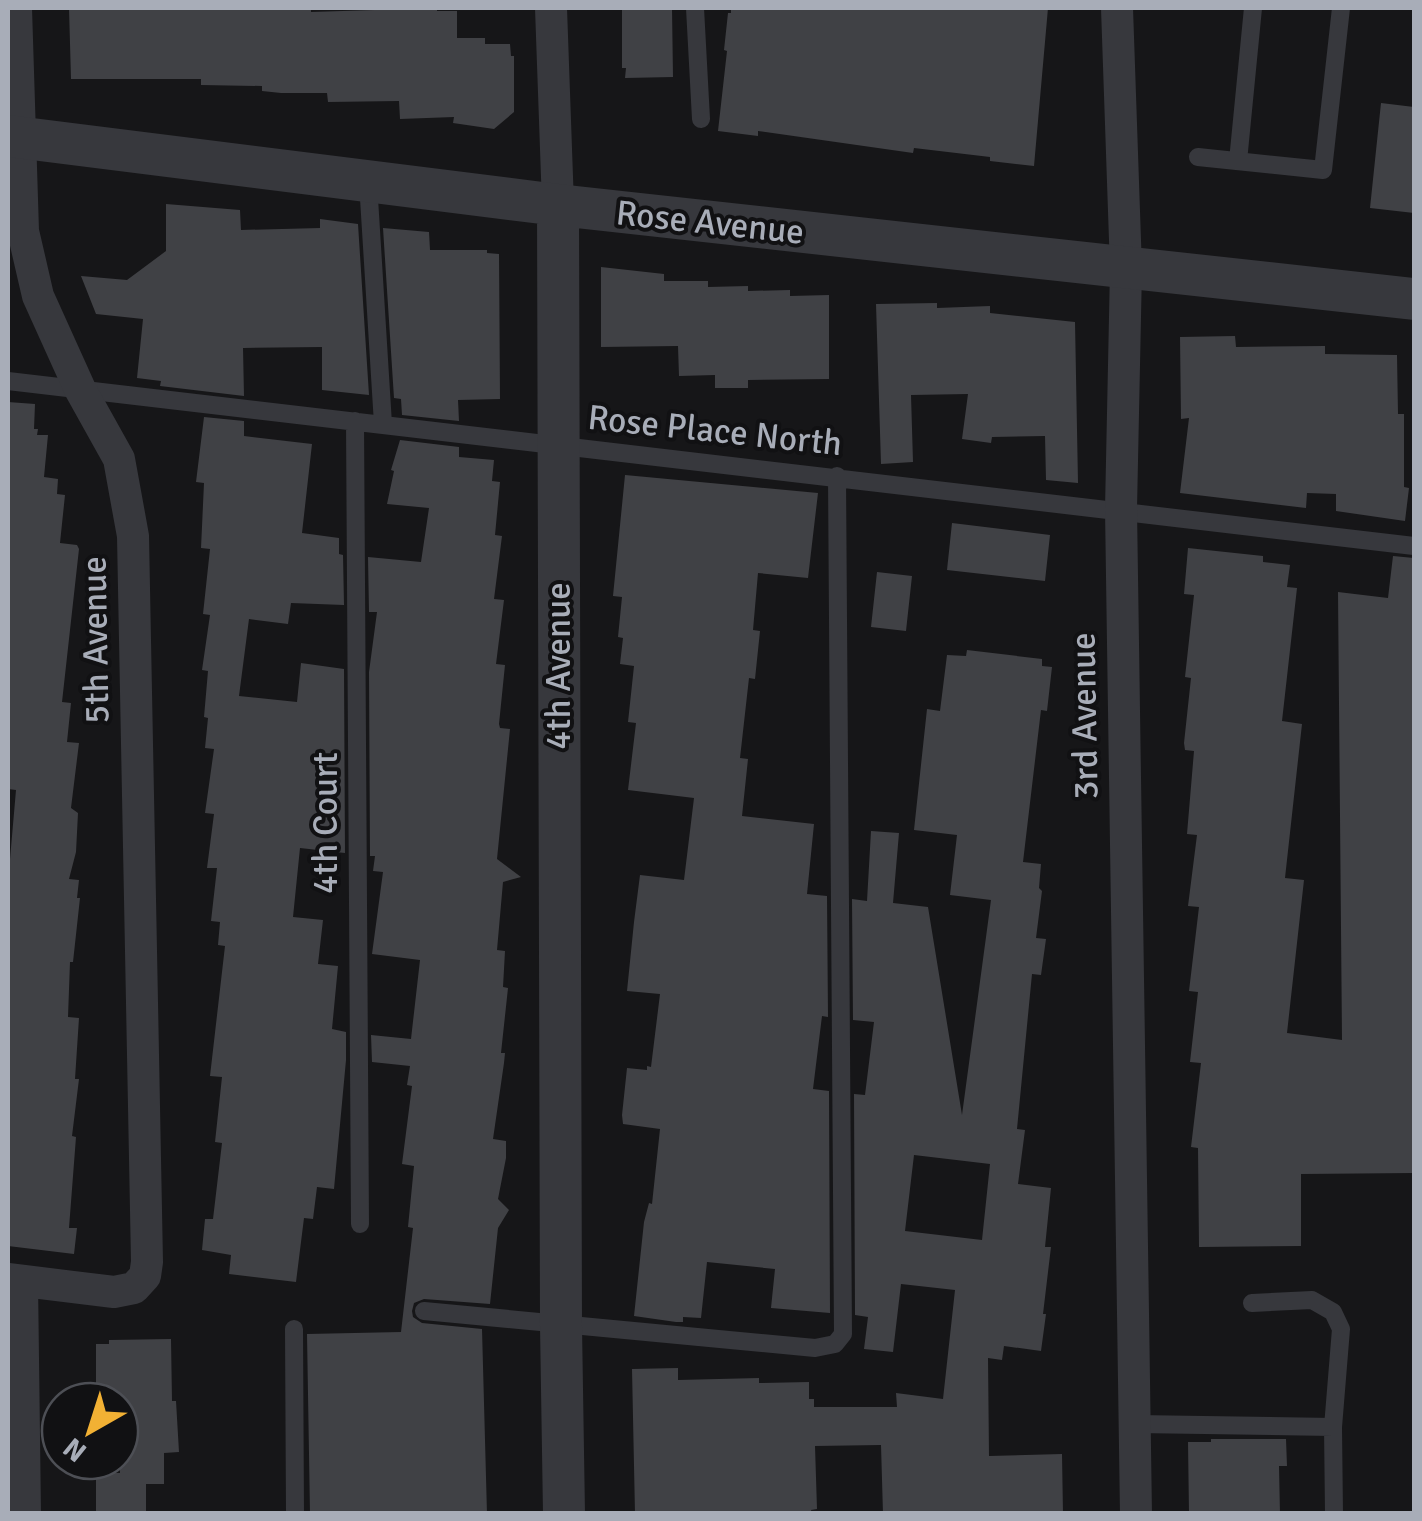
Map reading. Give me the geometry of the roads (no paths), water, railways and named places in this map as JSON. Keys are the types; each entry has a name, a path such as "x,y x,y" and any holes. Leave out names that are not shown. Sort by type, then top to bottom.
{"street":[{"name":"5th Avenue","path":"15,1280 114,1292 134,1288 145,1276 148,1262 133,536 119,459 80,389 38,296 23,231 14,137 16,8"},
{"name":"4th Avenue","path":"551,8 558,205 564,1514"},
{"name":"3rd Avenue","path":"1117,8 1126,269 1121,509 1136,1514"},
{"name":"Rose Avenue","path":"14,137 558,205 1414,299"},
{"path":"15,1280 25,1514"}],"lane":[{"path":"695,8 701,119"},
{"path":"1238,161 1253,8"},
{"path":"1198,157 1323,170 1341,8"},
{"path":"368,181 383,424"},
{"name":"Rose Place North","path":"8,381 1414,546"},
{"name":"4th Court","path":"354,421 360,1224"},
{"path":"424,1311 816,1348 835,1344 842,1334 837,476"},
{"path":"1252,1303 1312,1300 1333,1312 1341,1329 1333,1427 1334,1514"},
{"path":"294,1328 295,1514"},
{"path":"1136,1424 1333,1427"}]}
